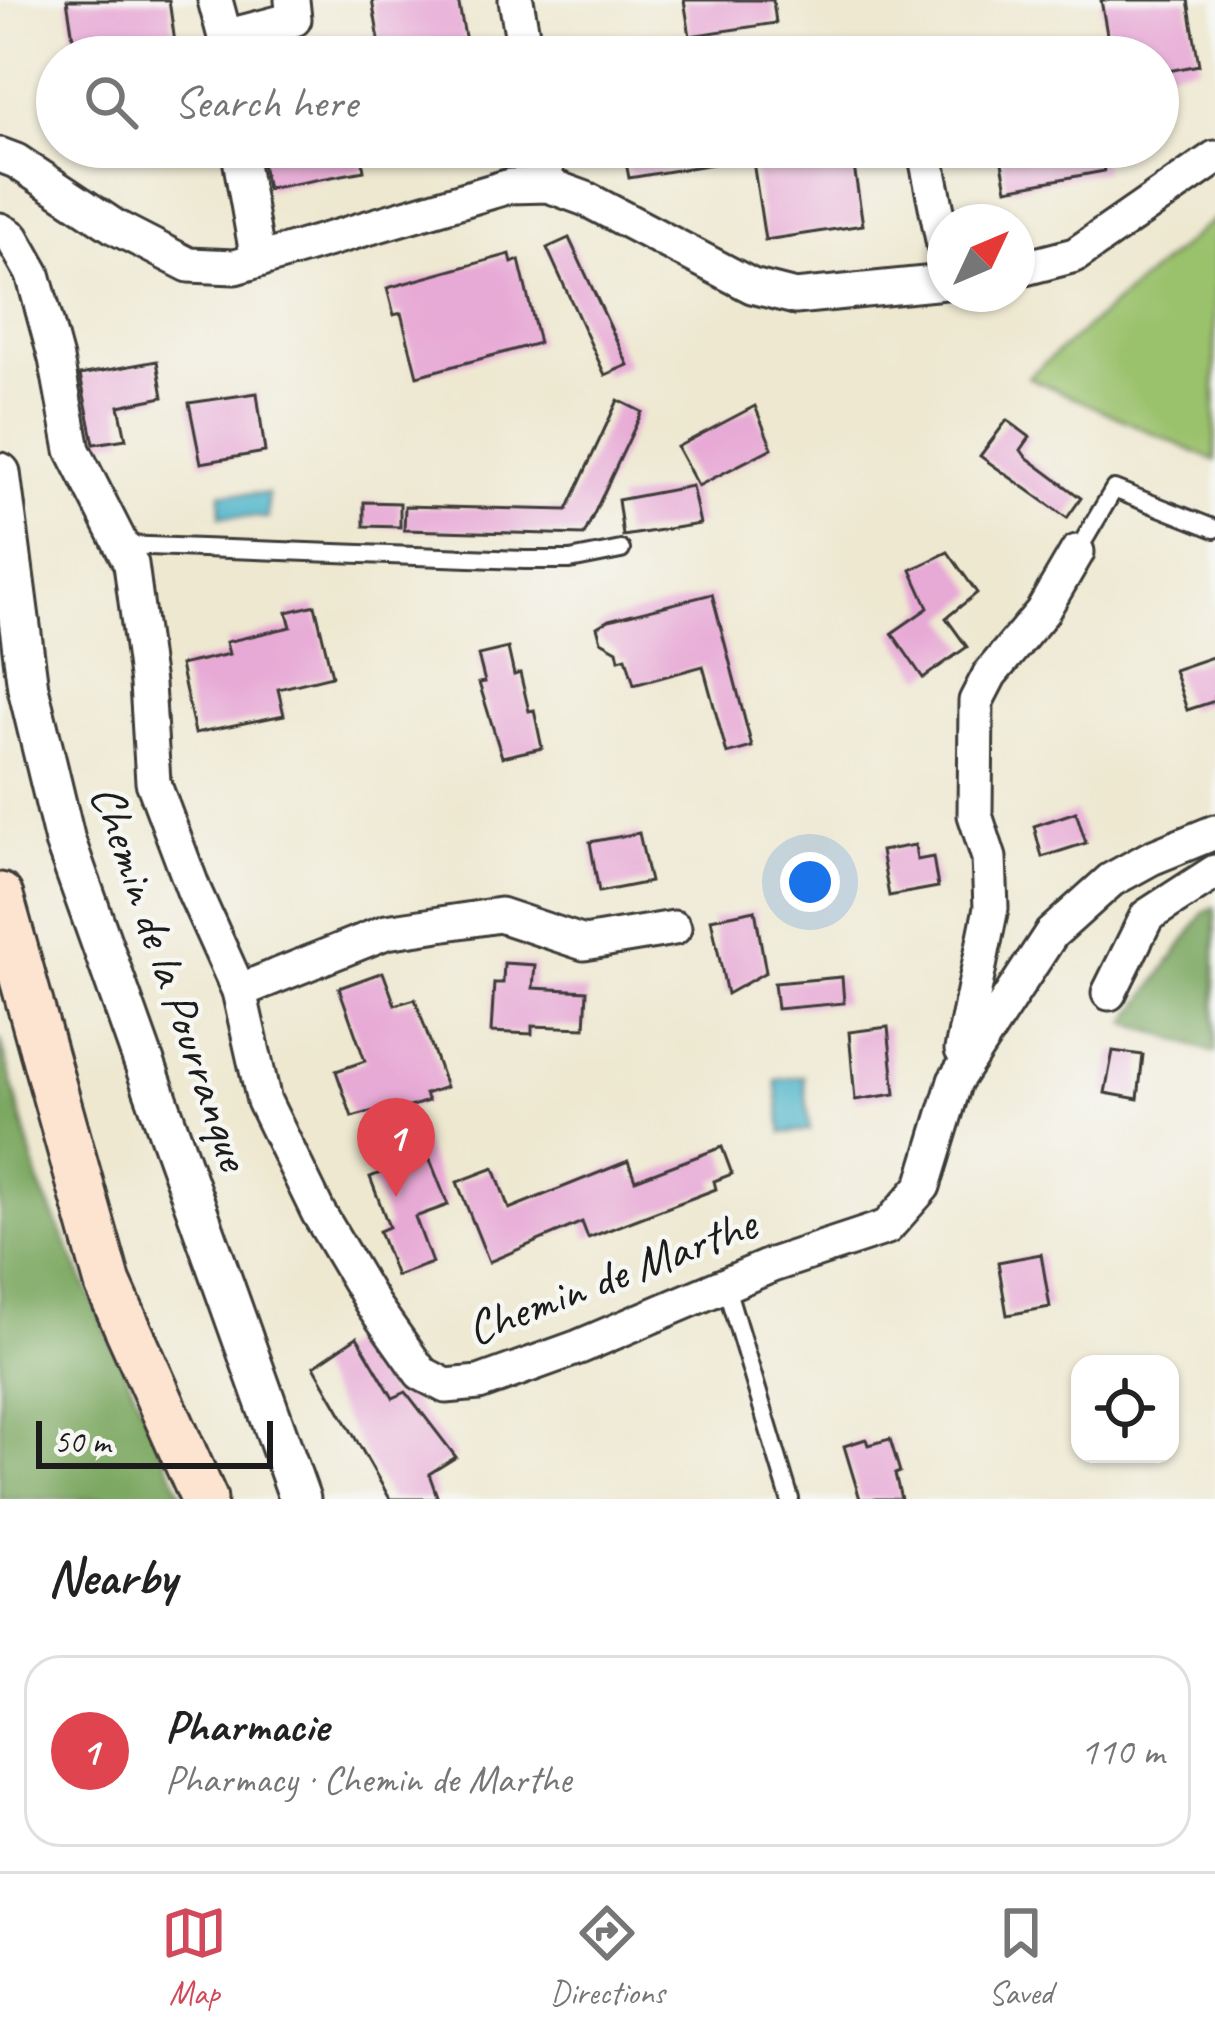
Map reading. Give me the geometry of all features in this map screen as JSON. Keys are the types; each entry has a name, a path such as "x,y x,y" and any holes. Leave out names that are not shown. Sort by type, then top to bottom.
{"main road":[{"path":"0,896 107,1284 204,1499"},
{"path":"73,1162 227,1499"}],"street":[{"path":"215,0 223,36"},
{"path":"253,36 294,19 292,0"},
{"path":"516,0 522,36"},
{"path":"0,155 115,227 189,265 235,267 510,186 548,185 586,199 752,286 795,297 927,284"},
{"path":"1035,265 1075,255 1215,158"},
{"path":"242,168 258,260"},
{"path":"545,168 548,185"},
{"path":"928,168 936,204"},
{"name":"Chemin de Marthe","path":"0,230 12,237 33,274 73,450 131,564 147,684 153,782 239,991 264,1101 317,1212 374,1305 422,1373 446,1385 479,1383 579,1347 725,1284 887,1227 923,1186 955,1081 1051,934 1111,880 1215,832"},
{"name":"Chemin de la Pourranque","path":"0,473 28,688 65,842 300,1499"},
{"path":"955,1081 991,908 988,858 975,814 976,701 990,674 1042,612 1077,552"},
{"path":"1109,993 1148,916 1215,872"},
{"path":"239,991 386,932 477,918 500,915 584,943 674,928"}],"lane":[{"path":"1077,552 1114,489 1215,529"},
{"path":"121,545 525,560 570,560 621,550"},
{"path":"725,1284 790,1499"}],"green space":[{"path":"1215,218 1215,461 1028,377"},
{"path":"1215,907 1215,1053 1127,1023 1204,913"},
{"path":"0,1038 40,1186 184,1499 0,1499"}],"water":[{"path":"221,493 268,494 268,518 220,516"},
{"path":"804,1076 810,1130 782,1133 776,1080"}],"building":[{"path":"67,0 169,0 174,36 73,36"},
{"path":"372,0 458,0 465,36 378,36"},
{"path":"684,0 773,0 776,23 690,36"},
{"path":"1101,0 1188,0 1199,65 1179,69 1179,36 1107,36"},
{"path":"263,168 364,168 364,171 267,189"},
{"path":"627,168 689,168 629,178"},
{"path":"754,168 854,168 863,225 765,240"},
{"path":"1003,168 1104,168 1104,171 1007,189"},
{"path":"569,238 628,365 605,375 547,248"},
{"path":"510,254 512,263 519,260 539,343 417,376 401,313 394,315 387,288"},
{"path":"157,361 163,397 119,406 126,439 94,444 80,375"},
{"path":"257,393 265,452 201,463 189,403"},
{"path":"618,400 642,412 584,535 404,530 405,506 567,510"},
{"path":"755,406 772,448 698,486 677,447"},
{"path":"1007,420 1030,437 1021,450 1026,457 1081,498 1067,518 980,456"},
{"path":"692,486 700,524 623,536 618,500"},
{"path":"364,502 400,503 400,527 364,526"},
{"path":"948,552 977,593 946,618 967,647 923,678 892,633 928,608 911,570"},
{"path":"712,594 752,747 727,754 703,666 634,685 626,657 619,659 617,650 601,641 597,627"},
{"path":"315,605 332,676 278,689 284,715 195,733 180,665 229,654 226,642 291,627 287,612"},
{"path":"508,648 529,711 534,710 542,748 502,757 479,683 485,682 478,655"},
{"path":"1215,656 1215,701 1187,710 1174,670"},
{"path":"1076,812 1086,843 1042,857 1034,826"},
{"path":"639,833 650,882 599,892 590,842"},
{"path":"915,845 917,860 933,857 938,887 889,896 881,851"},
{"path":"755,910 766,972 727,994 711,919"},
{"path":"504,963 535,965 533,988 587,991 585,1028 532,1026 532,1034 491,1032 494,983 503,983"},
{"path":"383,972 395,1005 415,999 446,1087 425,1094 428,1101 409,1107 448,1205 415,1217 432,1263 396,1276 379,1231 389,1227 370,1177 395,1167 373,1111 352,1117 336,1071 365,1061 339,988"},
{"path":"842,977 844,1003 777,1009 774,983"},
{"path":"888,1027 895,1094 855,1100 849,1032"},
{"path":"1113,1051 1143,1055 1138,1099 1105,1093"},
{"path":"722,1147 732,1174 714,1181 716,1189 588,1238 582,1222 489,1262 457,1182 494,1168 509,1209 628,1161 635,1180"},
{"path":"1041,1254 1050,1307 1007,1315 998,1262"},
{"path":"357,1337 393,1398 406,1392 456,1457 429,1474 438,1499 390,1499 314,1366"},
{"path":"866,1439 868,1445 890,1439 900,1472 895,1474 901,1499 860,1499 844,1446"}],"place":[{"name":"Pharmacie","path":"396,1197"}]}
